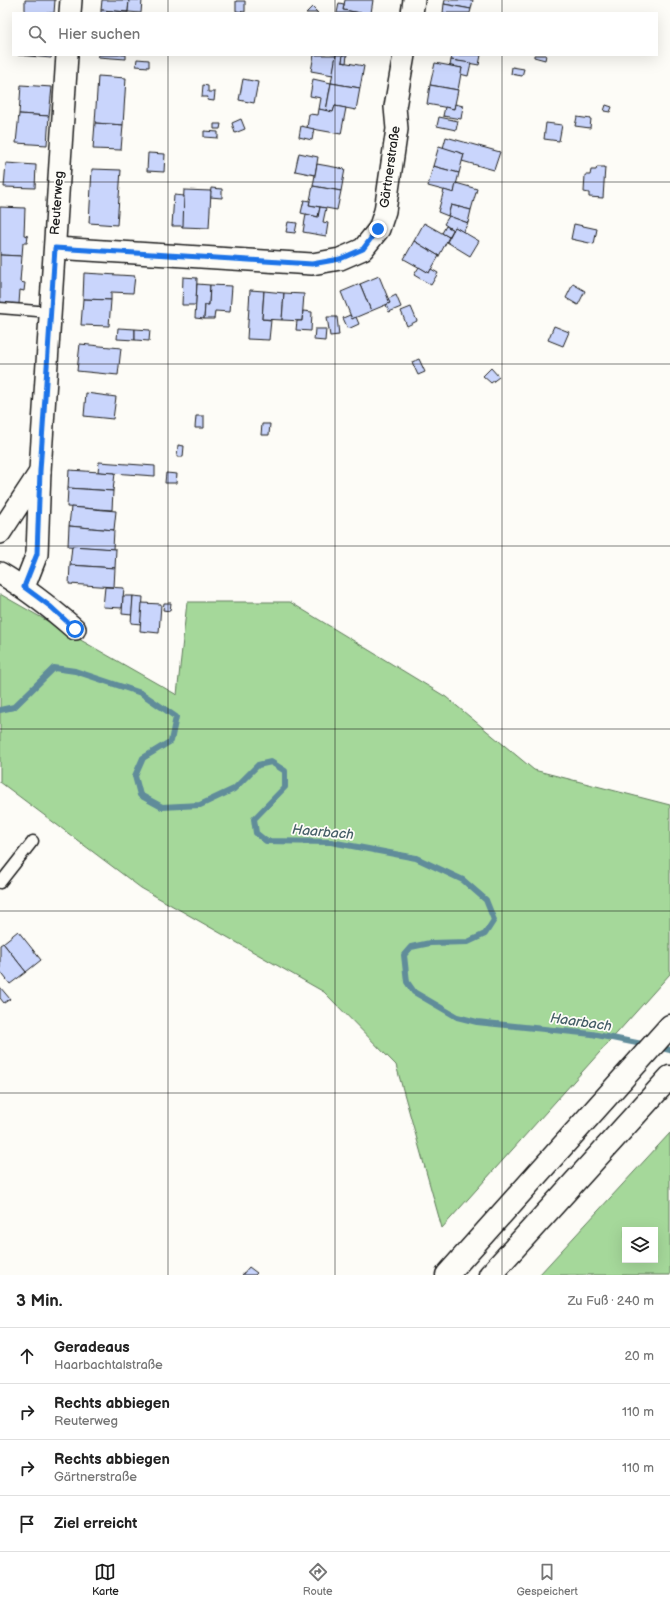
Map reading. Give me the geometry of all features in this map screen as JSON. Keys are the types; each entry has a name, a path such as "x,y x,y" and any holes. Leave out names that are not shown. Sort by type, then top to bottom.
{"highway":[{"path":"447,1275 670,1026"},
{"path":"490,1275 670,1076"}],"street":[{"path":"70,12 71,0"},
{"path":"412,12 414,0"},
{"name":"Reuterweg","path":"24,587 37,554 40,471 67,56"},
{"name":"Gärtnerstraße","path":"55,248 312,264 340,259 363,249 378,229 385,211 397,129 396,107 404,56"},
{"name":"Reuterweg","path":"0,533 40,471"},
{"path":"0,573 24,587 51,607 75,629"}],"lane":[{"path":"0,308 50,312"},
{"path":"0,883 33,841"}],"green space":[{"path":"0,594 177,695 187,602 290,602 446,697 534,770 670,805 670,974 442,1228 396,1065 324,992 141,888 0,782"},
{"path":"670,1133 670,1275 539,1275"}],"building":[{"path":"25,0 55,0 54,12 25,12"},
{"path":"102,0 129,0 128,12 101,10"},
{"path":"129,0 142,0 141,12 128,12"},
{"path":"345,0 373,0 371,12 343,10"},
{"path":"445,0 473,0 471,9 444,4"},
{"path":"236,1 245,1 245,12 236,11"},
{"path":"339,3 344,4 343,10 355,12 337,12"},
{"path":"444,4 471,9 470,12 443,12"},
{"path":"312,7 317,12 307,12"},
{"path":"101,10 128,12 101,12"},
{"path":"29,56 52,56 51,58"},
{"path":"126,56 126,59 98,57"},
{"path":"314,56 336,56 333,75 311,71"},
{"path":"336,56 343,56 342,62 364,66 360,88 331,83"},
{"path":"343,56 347,56 346,63 342,62"},
{"path":"452,56 481,56 479,65 451,60"},
{"path":"534,56 546,56 545,60"},
{"path":"137,59 149,60 149,67 136,66"},
{"path":"451,60 471,63 468,76 460,74 462,68 450,66"},
{"path":"435,63 462,68 458,90 430,85"},
{"path":"512,67 524,69 522,76 511,74"},
{"path":"98,76 126,78 123,125 95,123"},
{"path":"243,79 258,82 254,103 239,100"},
{"path":"313,79 331,83 326,111 319,109 321,98 310,96"},
{"path":"331,83 360,88 356,110 335,106 333,112 326,111"},
{"path":"21,85 52,87 49,116 19,114"},
{"path":"203,85 208,86 208,92 215,92 214,101 207,100 208,97 202,97"},
{"path":"430,85 458,90 454,109 427,104"},
{"path":"455,104 463,106 461,119 443,116 445,107 454,109"},
{"path":"606,105 612,107 610,112 604,111"},
{"path":"335,106 346,108 341,134 307,128 309,114 318,115 319,109 333,112"},
{"path":"19,114 49,116 47,145 16,143"},
{"path":"439,117 458,121 456,130 437,126"},
{"path":"577,117 591,119 590,128 575,126"},
{"path":"241,119 245,129 235,133 232,123"},
{"path":"95,123 123,125 121,150 93,149"},
{"path":"546,123 562,125 559,141 544,139"},
{"path":"214,124 221,124 220,129 214,129"},
{"path":"301,126 314,129 312,140 299,137"},
{"path":"204,131 218,132 218,138 204,137"},
{"path":"446,137 500,152 494,170 462,161 464,154 443,148"},
{"path":"439,146 464,154 459,173 433,166"},
{"path":"148,153 165,154 164,172 147,171"},
{"path":"299,153 318,157 315,175 295,171"},
{"path":"6,163 36,165 35,188 4,187"},
{"path":"317,164 345,169 341,191 313,186"},
{"path":"433,166 459,173 454,193 428,186"},
{"path":"597,167 605,167 603,198 589,197 589,193 584,192 585,175 590,175 591,170 596,170"},
{"path":"92,169 121,170 117,225 89,223"},
{"path":"456,183 477,189 471,210 451,205 448,216 438,212 444,190 454,193"},
{"path":"313,186 341,191 337,210 309,205"},
{"path":"211,188 222,189 222,198 210,197"},
{"path":"184,190 211,191 209,228 182,227"},
{"path":"174,195 184,196 183,226 172,226"},
{"path":"304,200 310,201 309,205 320,207 318,217 301,213"},
{"path":"451,205 471,210 468,223 448,216"},
{"path":"0,207 25,208 24,235 28,236 27,243 23,243 22,256 0,255"},
{"path":"320,207 326,208 323,222 328,223 326,236 303,232 306,214 318,217"},
{"path":"449,216 468,223 463,232 455,227 453,230 444,224"},
{"path":"288,222 297,223 295,233 286,232"},
{"path":"424,223 449,237 439,256 414,241"},
{"path":"574,224 597,229 594,244 571,239"},
{"path":"446,226 453,230 449,237 442,233"},
{"path":"455,227 479,241 470,256 447,242"},
{"path":"414,241 439,256 429,273 404,259"},
{"path":"0,255 22,256 20,282 25,283 24,291 20,290 19,304 0,303"},
{"path":"419,267 429,273 431,269 438,273 431,285 414,275"},
{"path":"84,273 135,276 133,293 111,292 111,300 83,299"},
{"path":"379,276 390,303 371,311 360,284"},
{"path":"183,277 197,278 196,305 182,305"},
{"path":"197,284 210,285 209,305 205,305 204,319 195,318"},
{"path":"360,284 371,311 352,319 341,292"},
{"path":"573,284 585,291 578,305 566,298"},
{"path":"210,285 232,286 230,312 215,311 214,319 204,319 205,305 209,305"},
{"path":"250,290 264,291 262,319 271,320 269,340 247,339"},
{"path":"264,291 284,293 282,320 262,319"},
{"path":"284,293 304,294 302,321 282,320"},
{"path":"396,295 401,307 389,312 386,305 390,303 388,299"},
{"path":"83,299 111,300 109,326 81,325"},
{"path":"411,307 417,321 407,326 401,311"},
{"path":"303,311 312,312 311,331 296,330 297,321 302,321"},
{"path":"350,315 352,319 356,317 359,324 348,329 343,318"},
{"path":"327,317 337,317 339,335 330,336"},
{"path":"554,326 569,332 563,346 548,340"},
{"path":"118,328 135,329 135,340 117,339"},
{"path":"135,329 150,330 149,341 135,340"},
{"path":"315,329 326,329 325,341 314,340"},
{"path":"80,344 121,348 118,375 77,371"},
{"path":"419,359 425,372 418,375 412,362"},
{"path":"491,368 499,377 491,383 483,376"},
{"path":"86,393 116,397 113,419 84,416"},
{"path":"196,416 204,416 204,428 195,428"},
{"path":"262,424 270,424 269,435 261,435"},
{"path":"178,445 184,446 183,457 177,457"},
{"path":"99,462 155,466 155,476 98,472"},
{"path":"69,470 115,473 113,491 68,488"},
{"path":"166,473 177,474 176,483 165,483"},
{"path":"68,488 113,491 112,510 67,507"},
{"path":"71,507 116,511 114,530 69,526"},
{"path":"69,526 114,530 113,549 68,546"},
{"path":"72,546 116,549 115,568 70,565"},
{"path":"70,565 115,568 114,587 69,584"},
{"path":"105,587 124,588 122,608 103,607"},
{"path":"123,596 133,596 132,615 122,614"},
{"path":"133,596 143,597 141,624 131,623"},
{"path":"142,603 161,604 159,633 140,631"},
{"path":"164,603 171,603 170,611 163,610"},
{"path":"18,931 41,960 26,972 3,943"},
{"path":"3,943 26,972 10,984 0,971 0,945"},
{"path":"0,987 10,999 4,1003 0,998"},
{"path":"249,1267 257,1273 255,1275 242,1275"}],"waterway":[{"name":"Haarbach","path":"0,710 14,707 54,668 75,671 141,693 176,717 171,741 143,758 135,776 140,795 162,807 200,805 234,789 258,765 271,762 285,771 285,787 254,819 256,833 266,841 331,842 416,858 463,880 486,900 494,920 485,934 468,942 430,943 411,947 404,955 407,982 414,992 457,1017 477,1022 592,1034 647,1045"},
{"name":"Haarbach","path":"658,1047 670,1050"}],"route":[{"path":"75,629 51,607 24,587 37,554 40,471 55,248 312,264 340,259 363,249 378,229"}]}
